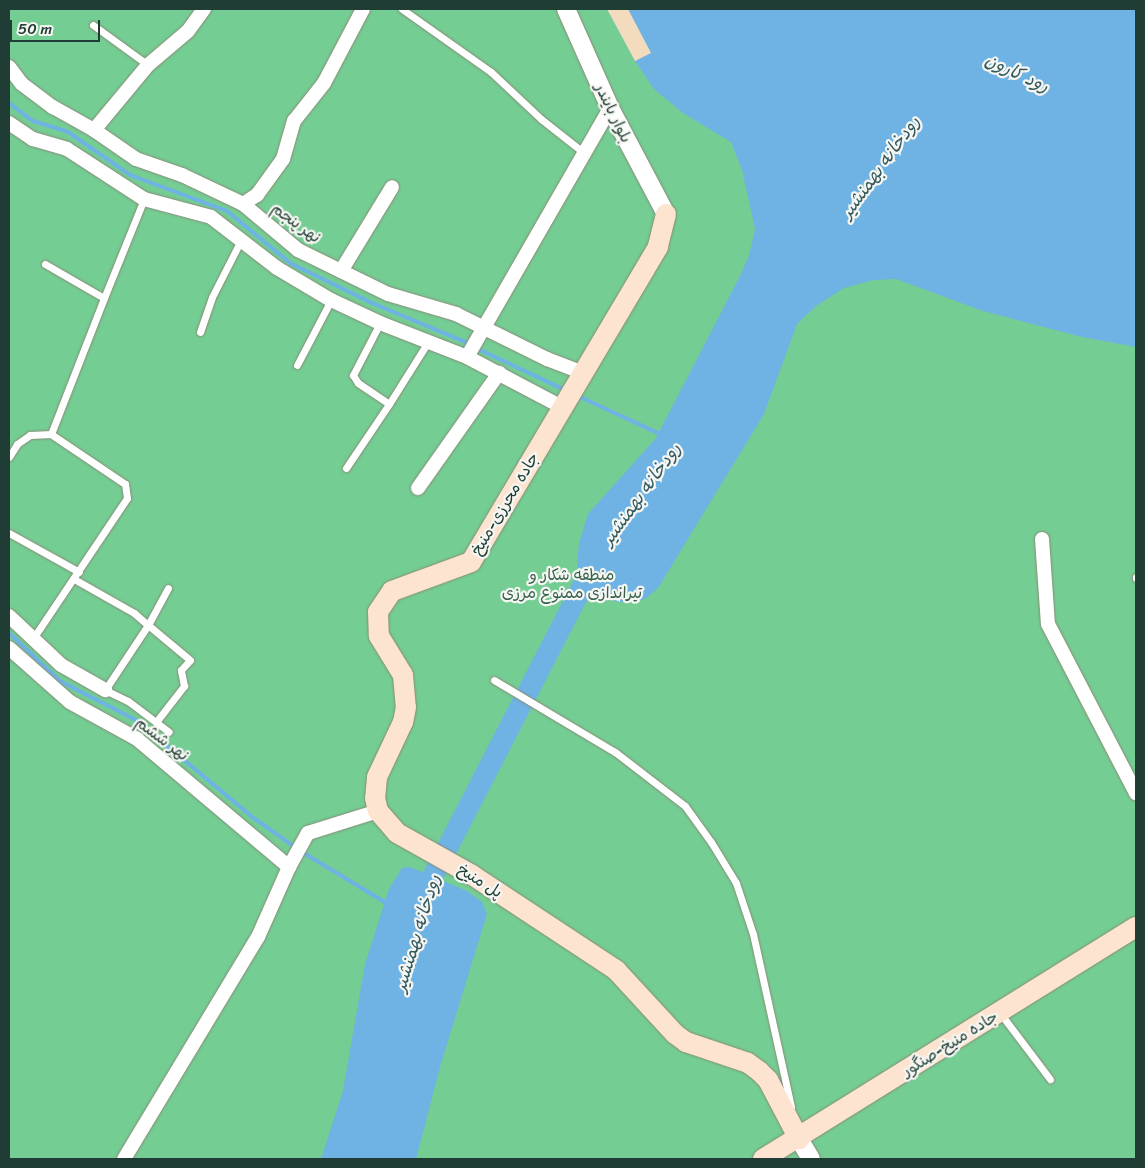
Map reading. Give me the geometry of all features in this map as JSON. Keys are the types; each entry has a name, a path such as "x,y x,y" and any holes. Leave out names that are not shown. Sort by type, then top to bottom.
{"main road":[{"name":"جاده محرزی-منیخ","path":"378,811 374,790 403,722 406,692 403,675 379,636 378,612 392,591 471,562 658,247 666,214"},
{"name":"پل منیخ","path":"378,811 397,833 472,875 616,970 675,1034 686,1042 748,1063 759,1071 768,1080 799,1139"},
{"name":"جاده منیخ-صنگور","path":"762,1159 799,1139 1136,927"}],"street":[{"path":"94,130 148,65 188,31 204,9"},
{"path":"243,204 257,195 283,159 294,121 324,82 363,9"},
{"name":"بلوار بایندر","path":"566,9 610,108 666,214"},
{"name":"نهر پنجم","path":"9,68 22,84 53,107 94,130 136,159 182,175 243,204 298,250 388,294 456,314 475,345 499,373 572,392"},
{"path":"475,345 610,108"},
{"name":"نهر پنجم","path":"9,123 33,139 67,149 144,198 211,217 240,242 331,300 380,323 428,342 475,345 547,360 572,392"},
{"path":"342,271 392,187"},
{"path":"418,488 499,373"},
{"path":"1042,538 1048,624 1136,793"},
{"path":"9,616 34,637 61,665 105,690"},
{"name":"نهر ششم","path":"9,648 70,702 138,739 291,862"},
{"path":"124,1159 258,938 291,862 308,833 378,811"},
{"path":"799,1139 810,1159"}],"lane":[{"path":"402,9 491,72 541,119 584,154"},
{"path":"93,25 148,65"},
{"path":"51,434 144,198"},
{"path":"200,332 212,297 240,242"},
{"path":"45,264 104,298"},
{"path":"298,365 331,300"},
{"path":"380,323 353,376 358,383 389,404"},
{"path":"346,468 428,342"},
{"path":"9,457 17,444 30,435 51,434 125,484 127,498 34,637"},
{"path":"9,533 79,572"},
{"path":"74,579 134,613 190,660 181,670 184,686 156,722"},
{"path":"168,588 148,625 105,690 170,732"},
{"path":"494,680 615,752 685,806 711,842 736,883 753,934 799,1139"},
{"path":"1000,1013 1050,1079"}],"green space":[{"name":"منطقه شکار و تیراندازی ممنوع مرزی","path":"9,9 1136,9 1136,1159 9,1159"}],"water":[{"name":"رود کارون","path":"607,9 1136,9 1136,347 1082,337 983,311 896,279 874,280 844,288 816,306 797,324 764,414 658,588 645,599 635,602 617,602 596,594 587,586 577,566 579,543 588,514 656,438 741,274 749,256 755,229 742,170 731,142 683,113 654,89 635,61"},
{"path":"410,867 467,891 482,902 487,914 440,1067 416,1159 321,1159 343,1091 365,964 389,889 402,868"}],"pier":[{"path":"607,9 628,9 651,53 635,61"}],"waterway":[{"path":"9,103 33,121 68,132 130,175 227,211 290,263 372,303 470,344"},
{"path":"476,348 567,391"},
{"path":"578,396 662,435"},
{"name":"رودخانه بهمنشیر","path":"423,904 429,882 597,556"},
{"path":"9,633 60,681 136,720 255,819 296,848"},
{"path":"302,852 388,904"}]}
